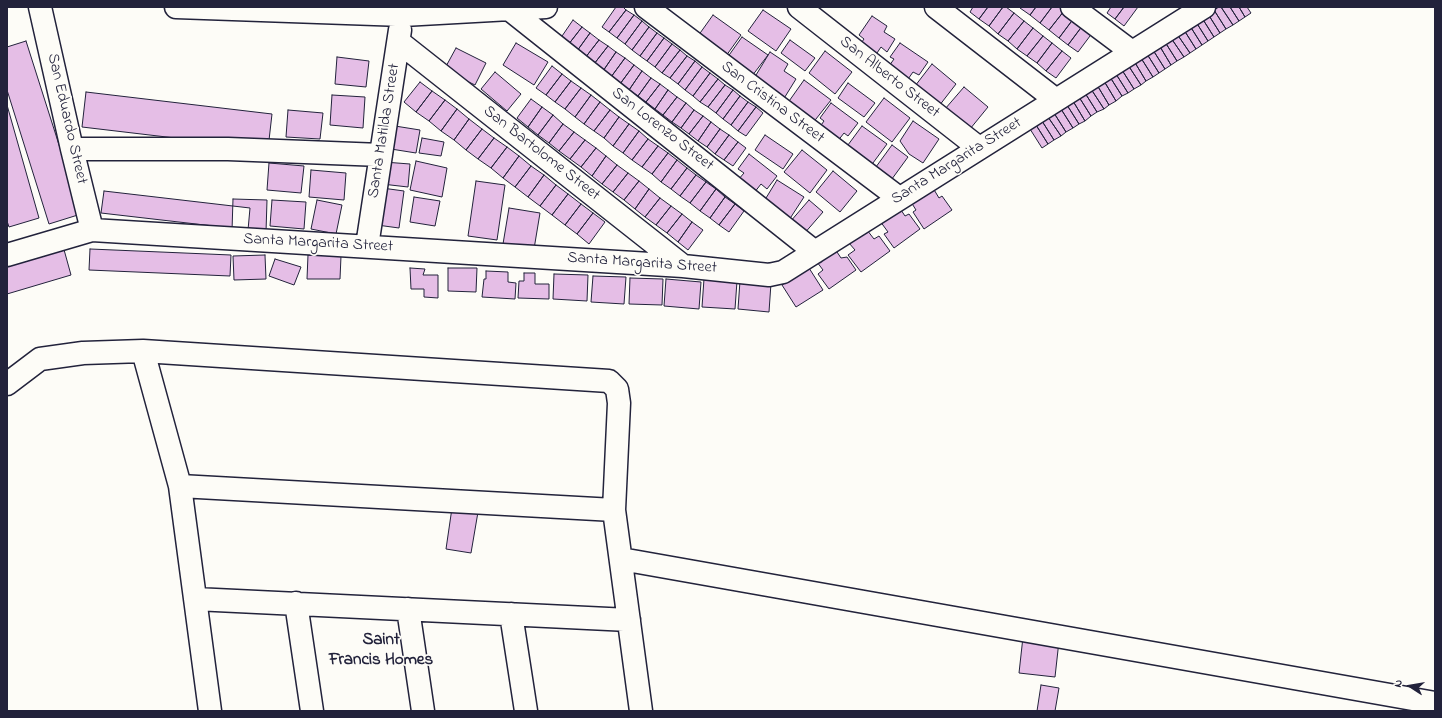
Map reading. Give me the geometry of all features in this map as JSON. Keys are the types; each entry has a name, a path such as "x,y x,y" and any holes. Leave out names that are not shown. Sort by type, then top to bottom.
{"street":[{"name":"San Eduardo Street","path":"40,7 92,230"},
{"path":"176,7 288,9 403,15 427,11 546,7"},
{"name":"San Cristina Street","path":"646,7 899,198"},
{"name":"San Alberto Street","path":"799,7 979,148"},
{"path":"936,7 1056,100"},
{"path":"1072,7 1132,52"},
{"name":"Santa Margarita Street","path":"7,255 92,230 683,266 769,275 783,272 1204,7"},
{"name":"San Lorenzo Street","path":"509,9 815,252"},
{"name":"Santa Matilda Street","path":"367,246 403,15"},
{"name":"San Bartolome Street","path":"398,42 683,266"},
{"path":"72,149 228,149 381,155"},
{"path":"7,384 40,359 83,352 144,351 609,380 617,389 619,403 614,510 641,711"},
{"path":"144,351 180,486 210,711"},
{"path":"180,486 614,510"},
{"path":"621,559 1435,703"},
{"path":"195,599 629,620"},
{"path":"296,603 312,711"},
{"path":"408,609 423,711"},
{"path":"511,614 526,711"}],"building":[{"path":"616,7 623,7 626,10 609,32 602,27"},
{"path":"973,7 988,7 979,19 970,12"},
{"path":"988,7 1003,7 989,26 979,19"},
{"path":"1003,7 1006,7 1014,13 998,34 989,26"},
{"path":"1036,7 1030,15 1020,8"},
{"path":"1036,7 1052,7 1040,23 1030,15"},
{"path":"1052,7 1060,7 1064,11 1049,30 1040,23"},
{"path":"1111,7 1124,7 1115,19 1107,13"},
{"path":"1124,7 1138,7 1124,26 1115,19"},
{"path":"1221,7 1233,25 1226,29 1214,10"},
{"path":"1221,7 1230,7 1239,21 1233,25"},
{"path":"1230,7 1239,7 1245,17 1239,21"},
{"path":"1239,7 1247,7 1251,13 1245,17"},
{"path":"626,10 634,15 617,38 609,32"},
{"path":"763,10 791,29 776,51 748,31"},
{"path":"1214,10 1226,29 1220,33 1208,14"},
{"path":"1064,11 1074,18 1059,38 1049,30"},
{"path":"1014,13 1024,21 1008,41 998,34"},
{"path":"1208,14 1220,33 1214,37 1202,18"},
{"path":"634,15 642,21 625,44 617,38"},
{"path":"713,15 741,35 726,56 698,36"},
{"path":"872,16 887,26 884,32 895,39 887,52 881,47 875,56 859,46 864,39 859,35"},
{"path":"1074,18 1083,25 1068,45 1059,38"},
{"path":"1202,18 1214,37 1208,41 1196,22"},
{"path":"573,20 582,27 568,45 560,39"},
{"path":"642,21 649,27 632,50 625,44"},
{"path":"1024,21 1033,28 1017,49 1008,41"},
{"path":"1196,22 1208,41 1202,45 1190,26"},
{"path":"1083,25 1093,32 1078,52 1068,45"},
{"path":"1190,26 1202,45 1196,49 1184,30"},
{"path":"582,27 590,33 577,51 568,45"},
{"path":"649,27 657,33 640,56 632,50"},
{"path":"1033,28 1043,36 1027,56 1017,49"},
{"path":"1184,30 1196,49 1190,53 1177,34"},
{"path":"590,33 599,40 585,58 577,51"},
{"path":"657,33 664,38 647,61 640,56"},
{"path":"1177,34 1190,53 1184,57 1171,38"},
{"path":"1043,36 1052,43 1037,63 1027,56"},
{"path":"742,37 768,55 752,76 727,58"},
{"path":"664,38 672,44 655,67 647,61"},
{"path":"1171,38 1184,57 1177,61 1165,42"},
{"path":"599,40 608,46 594,64 585,58"},
{"path":"790,40 815,58 805,71 781,53"},
{"path":"26,41 81,214 49,224 7,90 7,47"},
{"path":"1165,42 1177,61 1171,65 1159,45"},
{"path":"516,43 548,62 534,85 503,65"},
{"path":"900,43 928,62 919,75 913,72 906,82 887,69 894,59 890,57"},
{"path":"1052,43 1062,51 1046,71 1037,63"},
{"path":"672,44 680,50 662,73 655,67"},
{"path":"1159,45 1171,65 1165,69 1153,50"},
{"path":"608,46 616,52 603,71 594,64"},
{"path":"456,48 486,63 475,85 444,70"},
{"path":"680,50 687,56 670,78 662,73"},
{"path":"1153,50 1165,69 1159,73 1147,54"},
{"path":"825,51 852,72 835,94 809,73"},
{"path":"1062,51 1071,58 1056,78 1046,71"},
{"path":"616,52 625,58 611,77 603,71"},
{"path":"770,52 788,64 784,71 796,79 783,100 753,80"},
{"path":"1147,54 1159,73 1153,77 1141,58"},
{"path":"687,56 695,61 678,84 670,78"},
{"path":"337,57 369,61 366,87 335,84"},
{"path":"625,58 634,65 620,84 611,77"},
{"path":"1141,58 1153,77 1146,81 1134,61"},
{"path":"695,61 702,67 685,90 678,84"},
{"path":"1134,61 1146,81 1141,85 1128,65"},
{"path":"932,64 956,84 939,106 915,86"},
{"path":"634,65 642,71 629,90 620,84"},
{"path":"1128,65 1141,85 1134,89 1122,70"},
{"path":"552,66 562,74 546,95 536,88"},
{"path":"702,67 710,73 693,96 685,90"},
{"path":"1122,70 1134,89 1128,93 1116,74"},
{"path":"642,71 651,78 638,96 629,90"},
{"path":"495,72 521,94 507,111 481,89"},
{"path":"710,73 718,79 700,102 693,96"},
{"path":"562,74 571,81 555,102 546,95"},
{"path":"1116,74 1128,93 1122,96 1110,77"},
{"path":"1110,77 1122,96 1116,101 1104,81"},
{"path":"651,78 660,84 646,102 638,96"},
{"path":"718,79 725,85 708,107 700,102"},
{"path":"804,80 831,100 812,124 787,104"},
{"path":"571,81 581,88 565,109 555,102"},
{"path":"1104,81 1116,101 1109,105 1097,85"},
{"path":"420,82 432,91 416,112 404,102"},
{"path":"848,83 875,103 864,117 838,98"},
{"path":"660,84 668,90 655,109 646,102"},
{"path":"725,85 733,90 716,113 708,107"},
{"path":"1097,85 1109,105 1104,109 1091,89"},
{"path":"964,87 988,107 970,129 945,109"},
{"path":"581,88 591,95 575,117 565,109"},
{"path":"1091,89 1104,109 1097,112 1085,93"},
{"path":"668,90 677,97 663,115 655,109"},
{"path":"733,90 740,96 723,119 716,113"},
{"path":"432,91 445,100 429,121 416,112"},
{"path":"86,92 272,114 268,149 82,127"},
{"path":"1085,93 1097,112 1091,116 1079,97"},
{"path":"332,95 365,97 363,128 330,125"},
{"path":"591,95 600,102 584,124 575,117"},
{"path":"740,96 748,102 731,125 723,119"},
{"path":"677,97 686,103 672,122 663,115"},
{"path":"1079,97 1091,116 1085,121 1073,101"},
{"path":"884,98 910,118 892,142 866,122"},
{"path":"531,99 542,107 528,127 517,118"},
{"path":"445,100 457,109 441,131 429,121"},
{"path":"1073,101 1085,121 1079,124 1067,105"},
{"path":"600,102 610,110 594,131 584,124"},
{"path":"748,102 756,107 738,131 731,125"},
{"path":"686,103 694,110 681,128 672,122"},
{"path":"831,103 858,123 848,136 844,133 837,142 819,128 824,121 820,118"},
{"path":"7,105 39,218 9,227 7,221"},
{"path":"1067,105 1079,124 1073,128 1061,109"},
{"path":"542,107 553,115 538,135 528,127"},
{"path":"756,107 763,113 746,136 738,131"},
{"path":"457,109 469,119 454,140 441,131"},
{"path":"1061,109 1073,128 1066,132 1054,113"},
{"path":"288,110 323,113 320,139 286,137"},
{"path":"610,110 619,117 604,138 594,131"},
{"path":"694,110 703,116 689,134 681,128"},
{"path":"1054,113 1066,132 1061,136 1048,117"},
{"path":"553,115 563,124 549,143 538,135"},
{"path":"703,116 711,122 698,141 689,134"},
{"path":"619,117 629,124 613,146 604,138"},
{"path":"1048,117 1061,136 1054,140 1042,121"},
{"path":"469,119 482,129 466,150 454,140"},
{"path":"913,121 939,139 923,163 909,154 900,141"},
{"path":"1042,121 1054,140 1048,144 1036,125"},
{"path":"711,122 720,129 707,147 698,141"},
{"path":"563,124 574,132 559,151 549,143"},
{"path":"629,124 639,131 623,153 613,146"},
{"path":"1036,125 1048,144 1042,148 1030,129"},
{"path":"395,126 420,130 416,153 391,149"},
{"path":"862,126 887,144 870,167 845,149"},
{"path":"482,129 494,138 478,159 466,150"},
{"path":"720,129 729,135 715,154 707,147"},
{"path":"639,131 648,139 632,160 623,153"},
{"path":"574,132 585,140 570,159 559,151"},
{"path":"729,135 738,142 724,160 715,154"},
{"path":"765,135 793,154 783,169 755,150"},
{"path":"422,138 444,142 441,156 419,153"},
{"path":"494,138 507,147 491,168 478,159"},
{"path":"648,139 658,146 642,167 632,160"},
{"path":"585,140 596,148 581,167 570,159"},
{"path":"738,142 746,148 733,166 724,160"},
{"path":"892,145 908,157 889,183 873,171"},
{"path":"658,146 668,153 652,174 642,167"},
{"path":"507,147 519,156 503,178 491,168"},
{"path":"596,148 606,156 592,176 581,167"},
{"path":"802,150 827,170 810,193 784,172"},
{"path":"668,153 677,160 661,182 652,174"},
{"path":"749,154 777,176 767,189 761,184 754,193 738,180 744,173 738,169"},
{"path":"519,156 531,166 515,187 503,178"},
{"path":"606,156 617,165 602,184 592,176"},
{"path":"677,160 687,168 671,189 661,182"},
{"path":"416,161 447,168 442,197 410,190"},
{"path":"384,162 410,164 408,187 382,184"},
{"path":"269,163 304,166 301,193 267,190"},
{"path":"617,165 628,173 613,192 602,184"},
{"path":"531,166 544,175 528,197 515,187"},
{"path":"687,168 696,175 680,196 671,189"},
{"path":"311,170 346,173 344,200 309,197"},
{"path":"833,171 857,191 840,212 816,192"},
{"path":"628,173 639,181 624,200 613,192"},
{"path":"544,175 556,185 540,206 528,197"},
{"path":"696,175 706,182 690,203 680,196"},
{"path":"777,180 804,197 789,220 763,203"},
{"path":"476,181 505,185 497,240 468,236"},
{"path":"639,181 649,189 635,209 624,200"},
{"path":"706,182 716,189 700,211 690,203"},
{"path":"556,185 568,194 552,215 540,206"},
{"path":"382,188 404,191 399,228 377,225"},
{"path":"933,188 939,198 942,196 952,210 924,229 913,212 916,210 911,202"},
{"path":"649,189 660,198 645,217 635,209"},
{"path":"716,189 725,197 710,218 700,211"},
{"path":"104,191 250,208 248,230 101,213"},
{"path":"568,194 581,204 565,225 552,215"},
{"path":"414,197 440,201 435,226 410,222"},
{"path":"725,197 735,204 719,225 710,218"},
{"path":"660,198 671,206 656,225 645,217"},
{"path":"233,199 267,200 266,232 232,231"},
{"path":"272,200 306,202 304,229 270,226"},
{"path":"317,200 342,205 336,234 311,229"},
{"path":"809,200 823,212 803,235 790,222"},
{"path":"581,204 593,213 577,234 565,225"},
{"path":"735,204 744,211 729,232 719,225"},
{"path":"671,206 682,214 667,233 656,225"},
{"path":"899,207 905,216 909,214 920,229 894,248 884,234 888,232 880,221"},
{"path":"509,208 540,213 534,249 503,244"},
{"path":"593,213 605,222 589,244 577,234"},
{"path":"682,214 692,222 678,242 667,233"},
{"path":"692,222 703,230 688,250 678,242"},
{"path":"867,230 874,239 879,236 890,251 861,272 848,255 855,250 849,243"},
{"path":"63,246 71,275 7,294 7,262"},
{"path":"90,249 231,255 230,276 89,270"},
{"path":"835,249 841,258 847,257 856,270 829,289 818,274 823,270 817,262"},
{"path":"265,255 266,279 234,280 233,256"},
{"path":"308,255 341,256 340,279 307,279"},
{"path":"275,259 301,267 294,285 269,276"},
{"path":"410,268 425,269 423,275 438,275 438,298 424,297 424,289 411,289"},
{"path":"448,268 477,268 476,292 448,291"},
{"path":"809,268 823,290 796,307 782,285"},
{"path":"486,271 508,272 508,282 516,283 515,299 482,297 484,279 486,279"},
{"path":"524,273 535,273 535,284 549,284 549,299 518,298 519,281 524,281"},
{"path":"554,274 588,275 587,301 553,299"},
{"path":"593,276 626,277 624,304 591,302"},
{"path":"630,278 663,279 662,305 629,304"},
{"path":"666,279 701,282 699,309 664,306"},
{"path":"704,279 737,281 735,309 702,307"},
{"path":"740,281 771,283 769,312 738,309"},
{"path":"452,508 478,512 471,553 446,549"},
{"path":"1023,637 1059,641 1055,677 1019,673"},
{"path":"1041,685 1059,688 1055,711 1037,711"}],"district":[{"name":"Saint Francis Homes","path":"381,651"}]}
